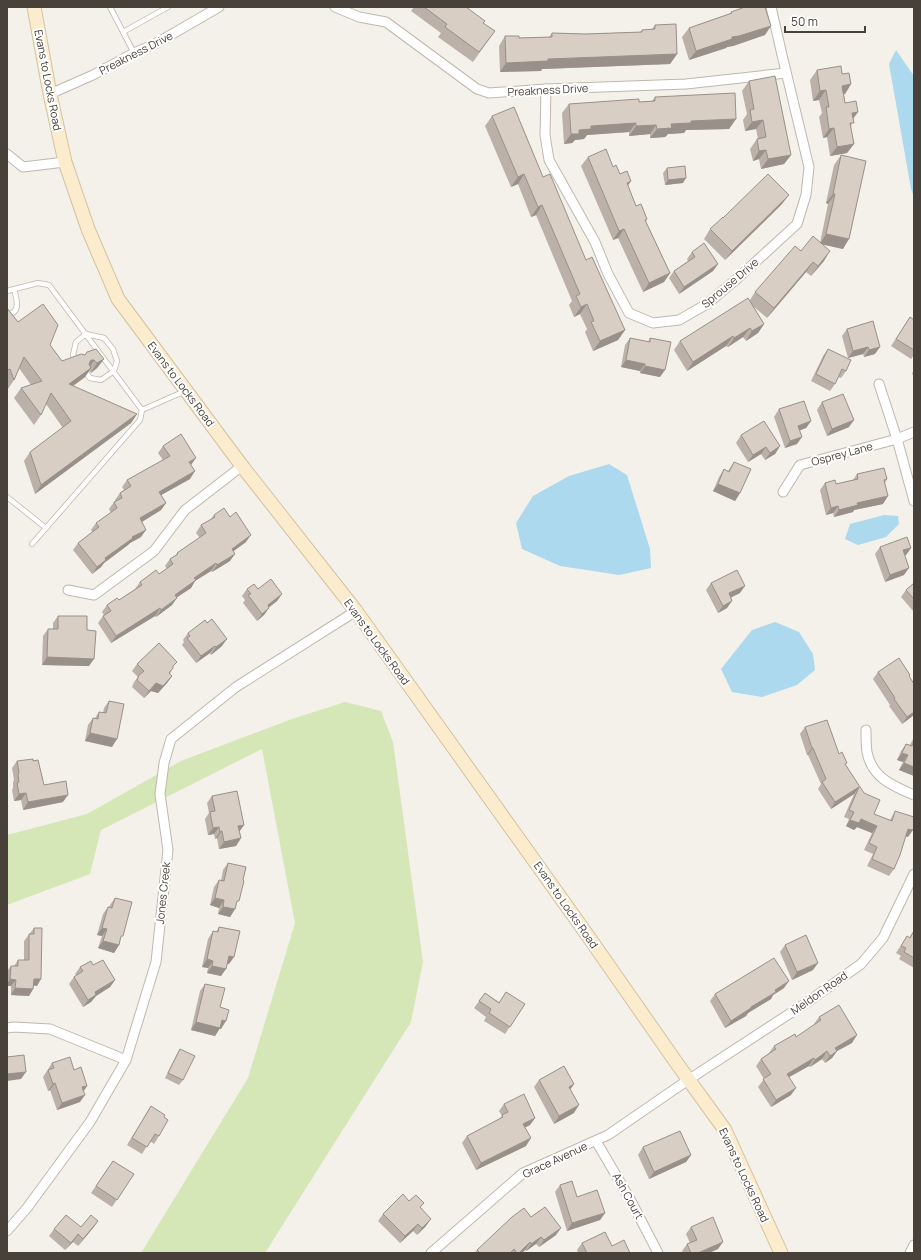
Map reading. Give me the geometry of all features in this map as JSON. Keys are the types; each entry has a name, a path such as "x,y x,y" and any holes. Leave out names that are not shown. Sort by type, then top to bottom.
{"street":[{"name":"Evans to Locks Road","path":"34,7 50,94 65,162 88,229 118,299 242,466 356,611 725,1130 781,1253"},
{"name":"Preakness Drive","path":"50,94 93,75 134,53 155,44 219,7"},
{"name":"Preakness Drive","path":"335,7 359,17 386,22 477,89 489,93 546,89 686,84 786,73"},
{"name":"Sprouse Drive","path":"546,89 545,135 549,160 595,242 608,274 629,313 653,324 680,320 707,304 740,277 797,224 806,195 808,167 772,7"},
{"path":"7,154 23,167 65,162"},
{"path":"879,384 897,439 914,501"},
{"name":"Osprey Lane","path":"782,492 800,465 897,439 914,432"},
{"path":"68,590 94,595 154,551 185,510 242,466"},
{"name":"Jones Creek","path":"7,1231 28,1208 90,1122 126,1060 156,962 168,850 160,794 164,763 171,739 236,687 356,611"},
{"path":"866,730 867,753 875,772 890,784 914,795"},
{"name":"Meldon Road","path":"688,1080 809,1001 861,964 884,938 914,874"},
{"path":"7,1028 50,1029 126,1060"},
{"name":"Grace Avenue","path":"433,1252 523,1173 608,1135 688,1080"},
{"name":"Ash Court","path":"596,1140 630,1198 658,1253"},
{"path":"910,1253 914,1245"}],"lane":[{"path":"110,7 134,53"},
{"path":"123,32 168,7"},
{"path":"7,291 38,283 49,284 142,410 140,420 32,544"},
{"path":"7,314 12,314 16,311 18,306 14,289"},
{"path":"77,360 73,355 76,342 86,334"},
{"path":"86,334 104,338 113,349 117,361 114,372 101,380 90,378 86,373"},
{"path":"142,410 186,390"},
{"path":"7,497 46,528"}],"green space":[{"path":"345,702 381,711 393,742 423,962 411,1022 265,1253 141,1253 248,1078 295,923 262,749 101,830 90,874 7,905 7,835 87,814 181,761 292,719"}],"water":[{"path":"896,50 914,76 914,197 911,189 889,64"},
{"path":"609,464 627,475 650,549 651,568 619,575 560,566 522,549 516,523 533,496 569,476"},
{"path":"884,515 898,516 899,524 886,537 858,545 845,539 850,524"},
{"path":"775,622 799,632 813,654 815,670 797,685 762,697 732,692 721,669 752,630"}],"building":[{"path":"424,7 466,7 485,21 483,23 495,31 479,52 445,27 447,24"},
{"path":"745,7 765,7 771,26 732,37 732,39 696,51 689,28"},
{"path":"676,24 677,54 548,59 548,61 506,63 505,36 519,36 519,38 552,37 552,33 585,34 642,32 642,30 655,29 655,25"},
{"path":"841,66 842,74 849,73 851,84 842,86 845,103 856,101 858,112 852,113 854,123 850,123 854,144 837,147 834,128 829,129 826,107 829,107 826,90 820,91 817,70"},
{"path":"775,76 791,155 768,159 766,150 759,151 757,139 766,137 763,120 752,122 750,110 754,109 749,81"},
{"path":"735,93 736,119 691,121 691,123 671,124 672,128 657,129 656,125 636,126 636,123 591,126 591,129 579,130 579,134 571,134 569,104 639,99 639,102 655,101 655,97"},
{"path":"514,107 543,177 550,174 586,260 592,257 625,330 600,341 591,322 594,321 587,304 581,307 576,296 580,294 542,205 538,207 524,174 518,177 492,116"},
{"path":"606,149 613,167 616,165 620,174 627,171 631,181 627,183 636,206 641,204 647,219 645,220 670,273 649,283 624,229 619,231 588,157"},
{"path":"841,155 866,161 849,239 826,234 835,194 833,194"},
{"path":"685,166 686,178 668,180 667,168"},
{"path":"768,174 789,195 732,251 710,229"},
{"path":"813,236 830,251 818,266 813,262 774,308 755,292 795,246 801,251"},
{"path":"704,243 718,264 684,287 674,271 695,257 692,252"},
{"path":"748,298 764,324 752,331 750,328 734,338 733,336 693,362 680,341"},
{"path":"43,304 58,325 50,345 62,361 81,354 85,355 87,352 96,349 104,359 97,363 94,360 91,360 89,364 91,368 69,384 137,414 41,485 30,452 71,421 51,393 41,415 21,388 42,381 24,357 14,380 10,369 7,370 7,308 18,322"},
{"path":"910,317 914,320 914,350 896,339"},
{"path":"873,321 880,347 869,350 868,347 853,351 847,329"},
{"path":"630,338 650,342 650,338 671,342 665,370 626,360"},
{"path":"828,349 851,360 846,371 842,369 835,384 816,374"},
{"path":"843,394 854,420 832,429 822,402"},
{"path":"804,401 811,421 798,426 802,437 790,441 779,409"},
{"path":"764,421 780,446 770,453 766,447 753,455 741,435"},
{"path":"181,434 196,458 189,462 195,471 159,492 166,503 140,518 146,530 132,537 133,538 105,558 106,560 97,567 78,543 99,527 96,523 117,508 114,502 122,498 120,493 131,486 127,480 170,456 163,446"},
{"path":"734,462 751,469 740,493 718,484 724,469 729,472"},
{"path":"884,468 887,479 884,480 888,496 857,503 858,505 839,510 838,506 831,508 825,483 835,480 836,484 858,479 857,474"},
{"path":"224,508 230,517 236,512 251,535 232,549 235,554 217,565 216,563 194,578 196,580 175,595 177,598 161,610 160,608 116,636 103,616 111,611 107,605 117,598 119,600 142,585 140,582 156,570 159,574 173,564 170,559 206,533 201,525 215,517 214,515"},
{"path":"907,537 911,548 903,550 909,568 890,575 880,547"},
{"path":"737,570 745,586 729,593 732,601 723,606 711,583"},
{"path":"271,579 282,594 268,605 269,608 262,614 248,595 251,594 247,589 254,584 258,589"},
{"path":"914,583 914,599 906,590"},
{"path":"58,616 87,616 87,630 96,631 94,659 47,657 48,629 58,629"},
{"path":"212,619 227,639 201,656 187,638 190,636 188,633 205,620 207,623"},
{"path":"159,643 177,662 169,673 172,676 163,686 156,683 149,691 137,680 139,675 144,671 137,664"},
{"path":"899,658 914,684 914,712 907,717 878,672"},
{"path":"109,701 124,704 117,739 90,733 93,718 98,719 99,712 106,713"},
{"path":"827,720 839,754 842,752 847,763 845,764 864,793 880,800 874,814 892,821 895,811 914,817 914,828 913,830 908,829 894,869 872,859 877,847 869,843 877,826 861,819 859,823 850,820 854,812 849,810 859,787 835,802 822,782 826,779 812,748 805,727"},
{"path":"914,741 914,767 904,763 908,755 902,753 906,744 912,746"},
{"path":"33,759 33,761 38,760 44,785 66,781 68,795 28,802 26,793 19,794 17,783 19,782 19,772 17,761"},
{"path":"237,791 244,825 238,826 241,838 224,842 222,831 220,832 219,827 213,828 210,812 215,811 212,796"},
{"path":"228,863 246,867 239,901 237,901 235,909 223,907 224,900 215,898 219,880 224,881"},
{"path":"115,898 132,902 123,936 121,936 119,945 103,941 107,929 102,928 108,907 112,908"},
{"path":"219,927 240,931 234,957 229,956 226,969 212,966 213,961 207,959 213,931 218,932"},
{"path":"34,928 42,928 41,979 34,979 33,989 15,988 16,980 10,979 11,966 18,966 18,960 29,960 29,934 34,934"},
{"path":"914,931 914,958 904,952 906,948 901,946 907,936 910,938"},
{"path":"806,935 818,963 797,972 785,945"},
{"path":"774,958 789,981 775,990 776,992 731,1021 715,994"},
{"path":"103,960 115,980 95,992 96,995 88,1000 74,977 83,971 80,967 91,961 93,965"},
{"path":"205,984 225,988 220,1007 229,1010 226,1021 222,1020 220,1028 196,1022"},
{"path":"506,992 525,1004 510,1027 489,1013 491,1009 479,1001 485,993 499,1003"},
{"path":"839,1005 857,1035 835,1048 837,1051 830,1056 827,1051 815,1060 814,1058 787,1074 796,1088 776,1100 763,1079 771,1074 761,1059 776,1049 774,1046 795,1034 796,1037 821,1020 819,1017"},
{"path":"180,1049 195,1056 183,1080 168,1073"},
{"path":"24,1055 26,1072 7,1074 7,1057"},
{"path":"70,1057 74,1070 81,1067 87,1086 82,1087 85,1095 62,1103 55,1083 53,1084 48,1070 54,1068 52,1063"},
{"path":"564,1066 574,1084 569,1087 579,1105 559,1116 539,1080"},
{"path":"524,1094 535,1118 523,1124 531,1138 481,1163 467,1136 503,1117 502,1115 508,1112 504,1104"},
{"path":"151,1106 165,1115 164,1117 168,1120 159,1136 155,1134 147,1147 132,1138"},
{"path":"680,1131 691,1155 654,1172 643,1147"},
{"path":"113,1161 134,1174 117,1200 96,1186"},
{"path":"572,1181 577,1197 597,1190 605,1213 572,1223 560,1185"},
{"path":"403,1194 409,1201 416,1195 424,1203 420,1207 431,1219 422,1228 418,1224 405,1236 383,1214"},
{"path":"545,1207 561,1228 544,1240 541,1237 531,1244 530,1242 519,1253 517,1253 514,1249 510,1253 480,1253 477,1250 512,1217 524,1208 531,1217"},
{"path":"66,1215 81,1227 91,1215 98,1221 83,1239 78,1234 71,1243 54,1229"},
{"path":"713,1217 723,1242 698,1253 691,1253 687,1244 697,1240 691,1227"},
{"path":"605,1232 612,1246 624,1240 630,1253 587,1253 582,1243"}]}
